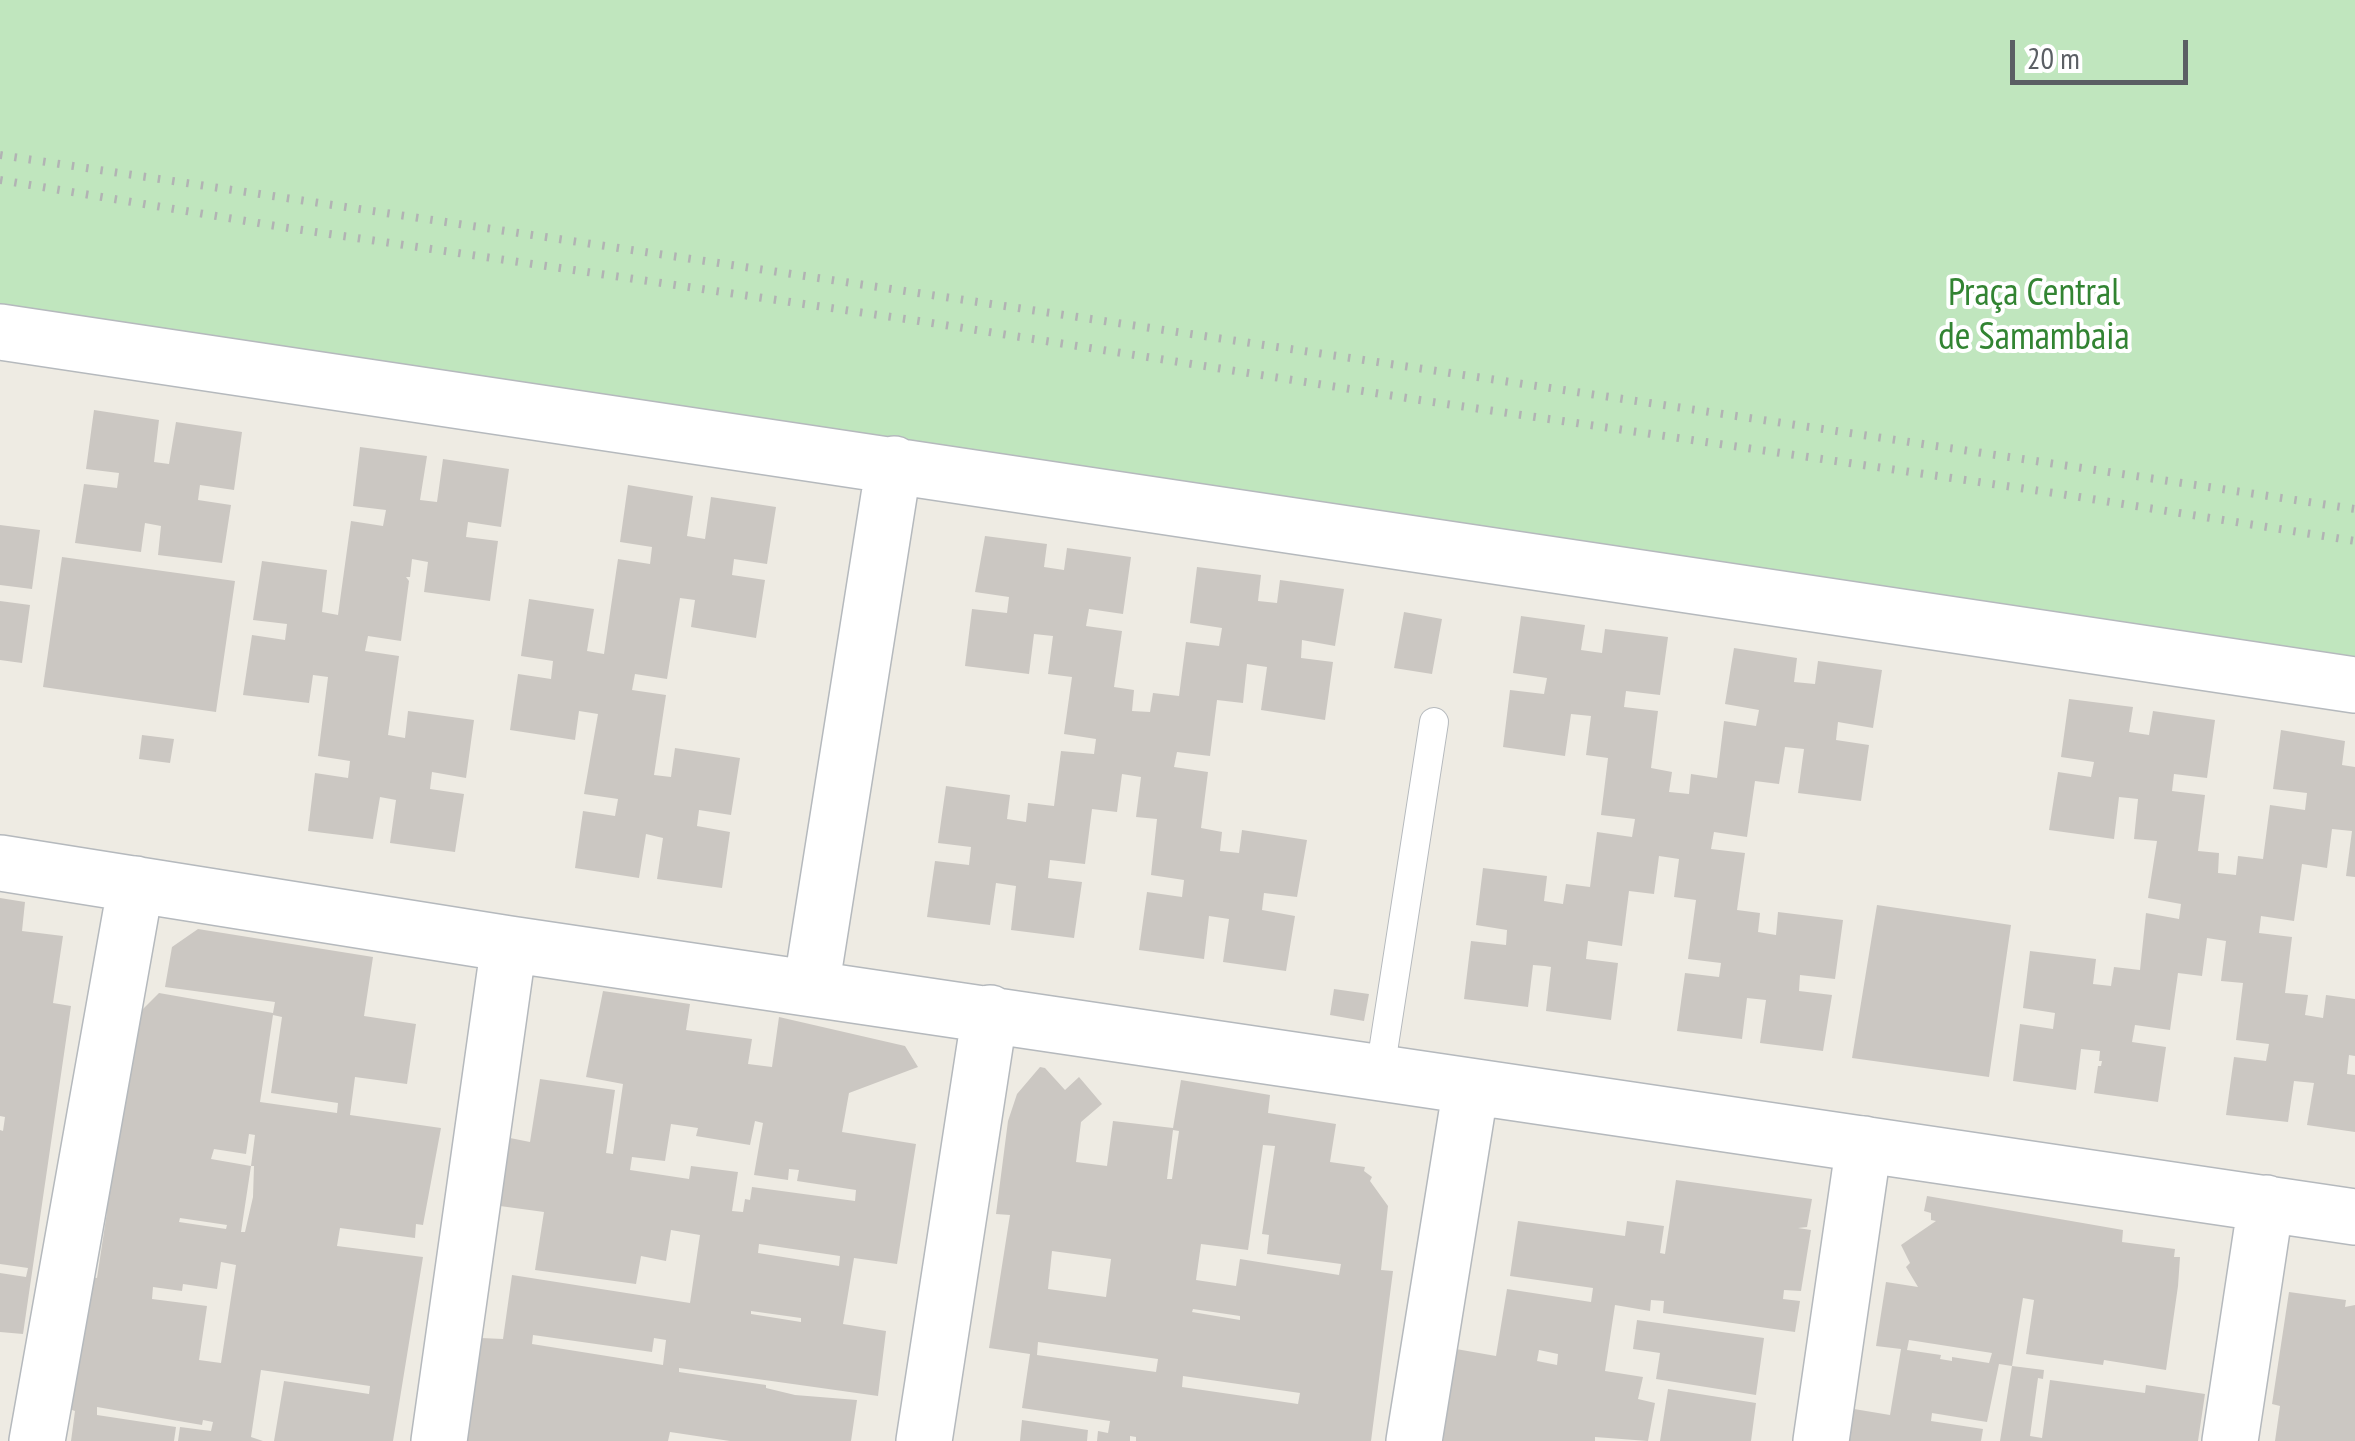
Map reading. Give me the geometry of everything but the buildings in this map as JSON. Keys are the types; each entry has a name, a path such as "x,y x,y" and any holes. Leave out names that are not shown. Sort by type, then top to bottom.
{"street":[{"path":"0,332 2355,684"},
{"path":"812,988 894,464"},
{"path":"0,863 508,944 2355,1217"},
{"path":"37,1441 136,884"},
{"path":"439,1441 508,944"},
{"path":"924,1441 990,1013"},
{"path":"1414,1441 1470,1086"},
{"path":"1821,1441 1864,1144"},
{"path":"2230,1441 2266,1204"}],"lane":[{"path":"1380,1071 1434,722"}],"green space":[{"name":"Praça Central de Samambaia","path":"0,0 2355,0 2355,685 0,338"}],"railway":[{"path":"0,155 2355,509"},
{"path":"0,180 282,227 2355,541"}]}
